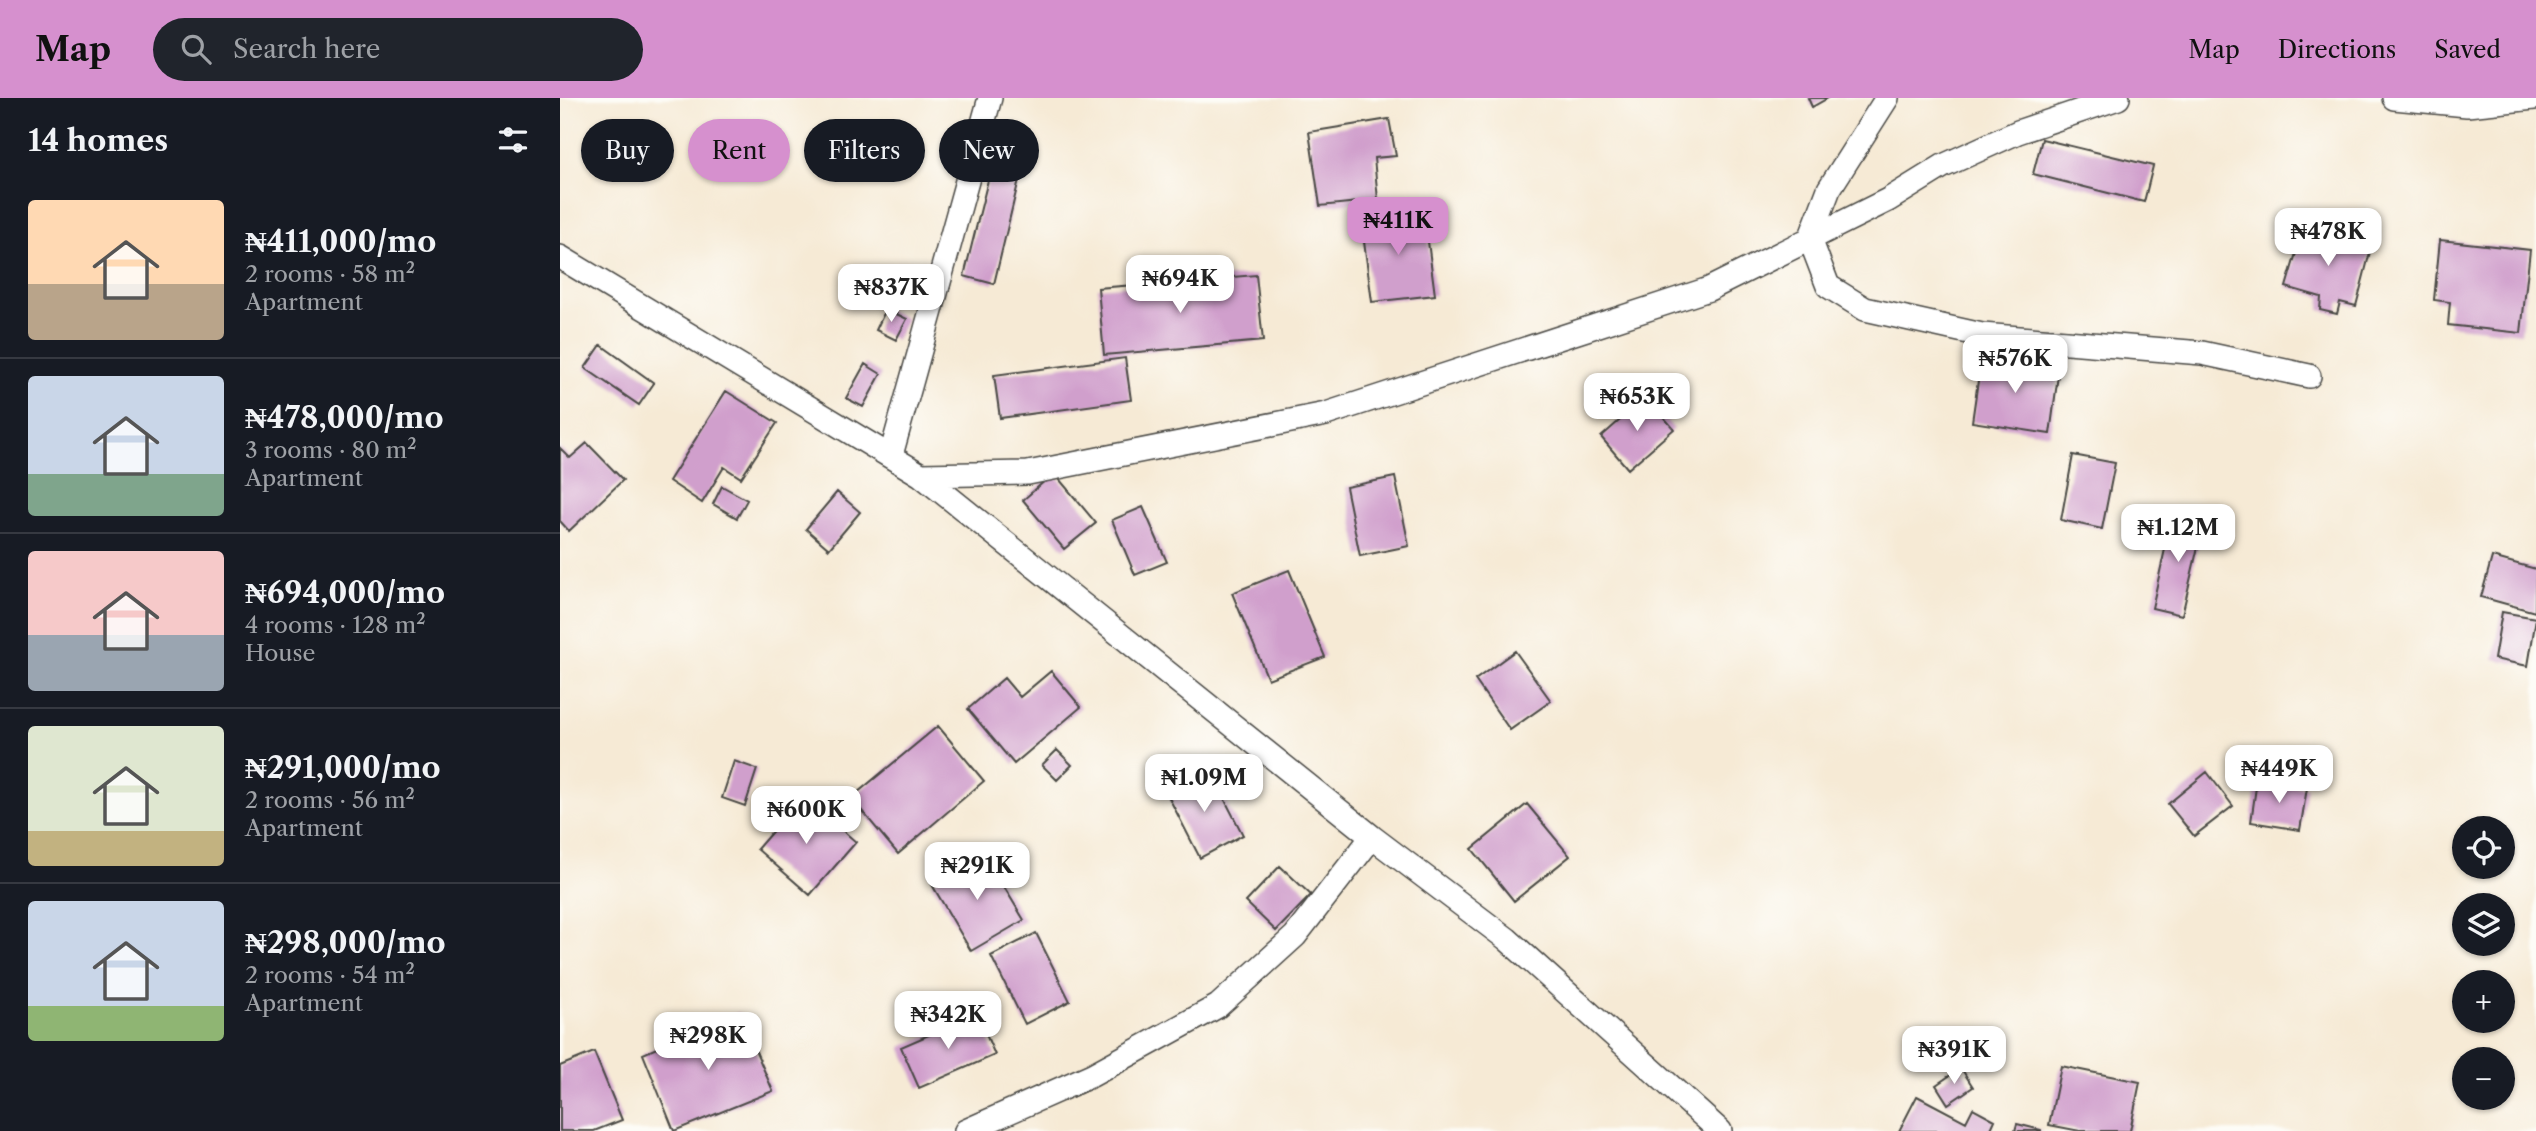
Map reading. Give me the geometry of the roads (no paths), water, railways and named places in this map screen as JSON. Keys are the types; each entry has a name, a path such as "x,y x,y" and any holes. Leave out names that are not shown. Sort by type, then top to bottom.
{"street":[{"path":"891,455 990,98"},
{"path":"1887,98 1829,189 1810,239 1828,286 1865,309 1982,335 2202,353 2309,376"},
{"path":"921,475 1028,473 1326,414 1709,289 1888,200 1943,166 2018,132 2118,98"},
{"path":"2394,98 2467,104 2534,98"},
{"path":"560,257 921,475 1372,837 1507,939 1720,1131"},
{"path":"965,1131 1092,1075 1218,1006 1295,936 1372,837"}]}
